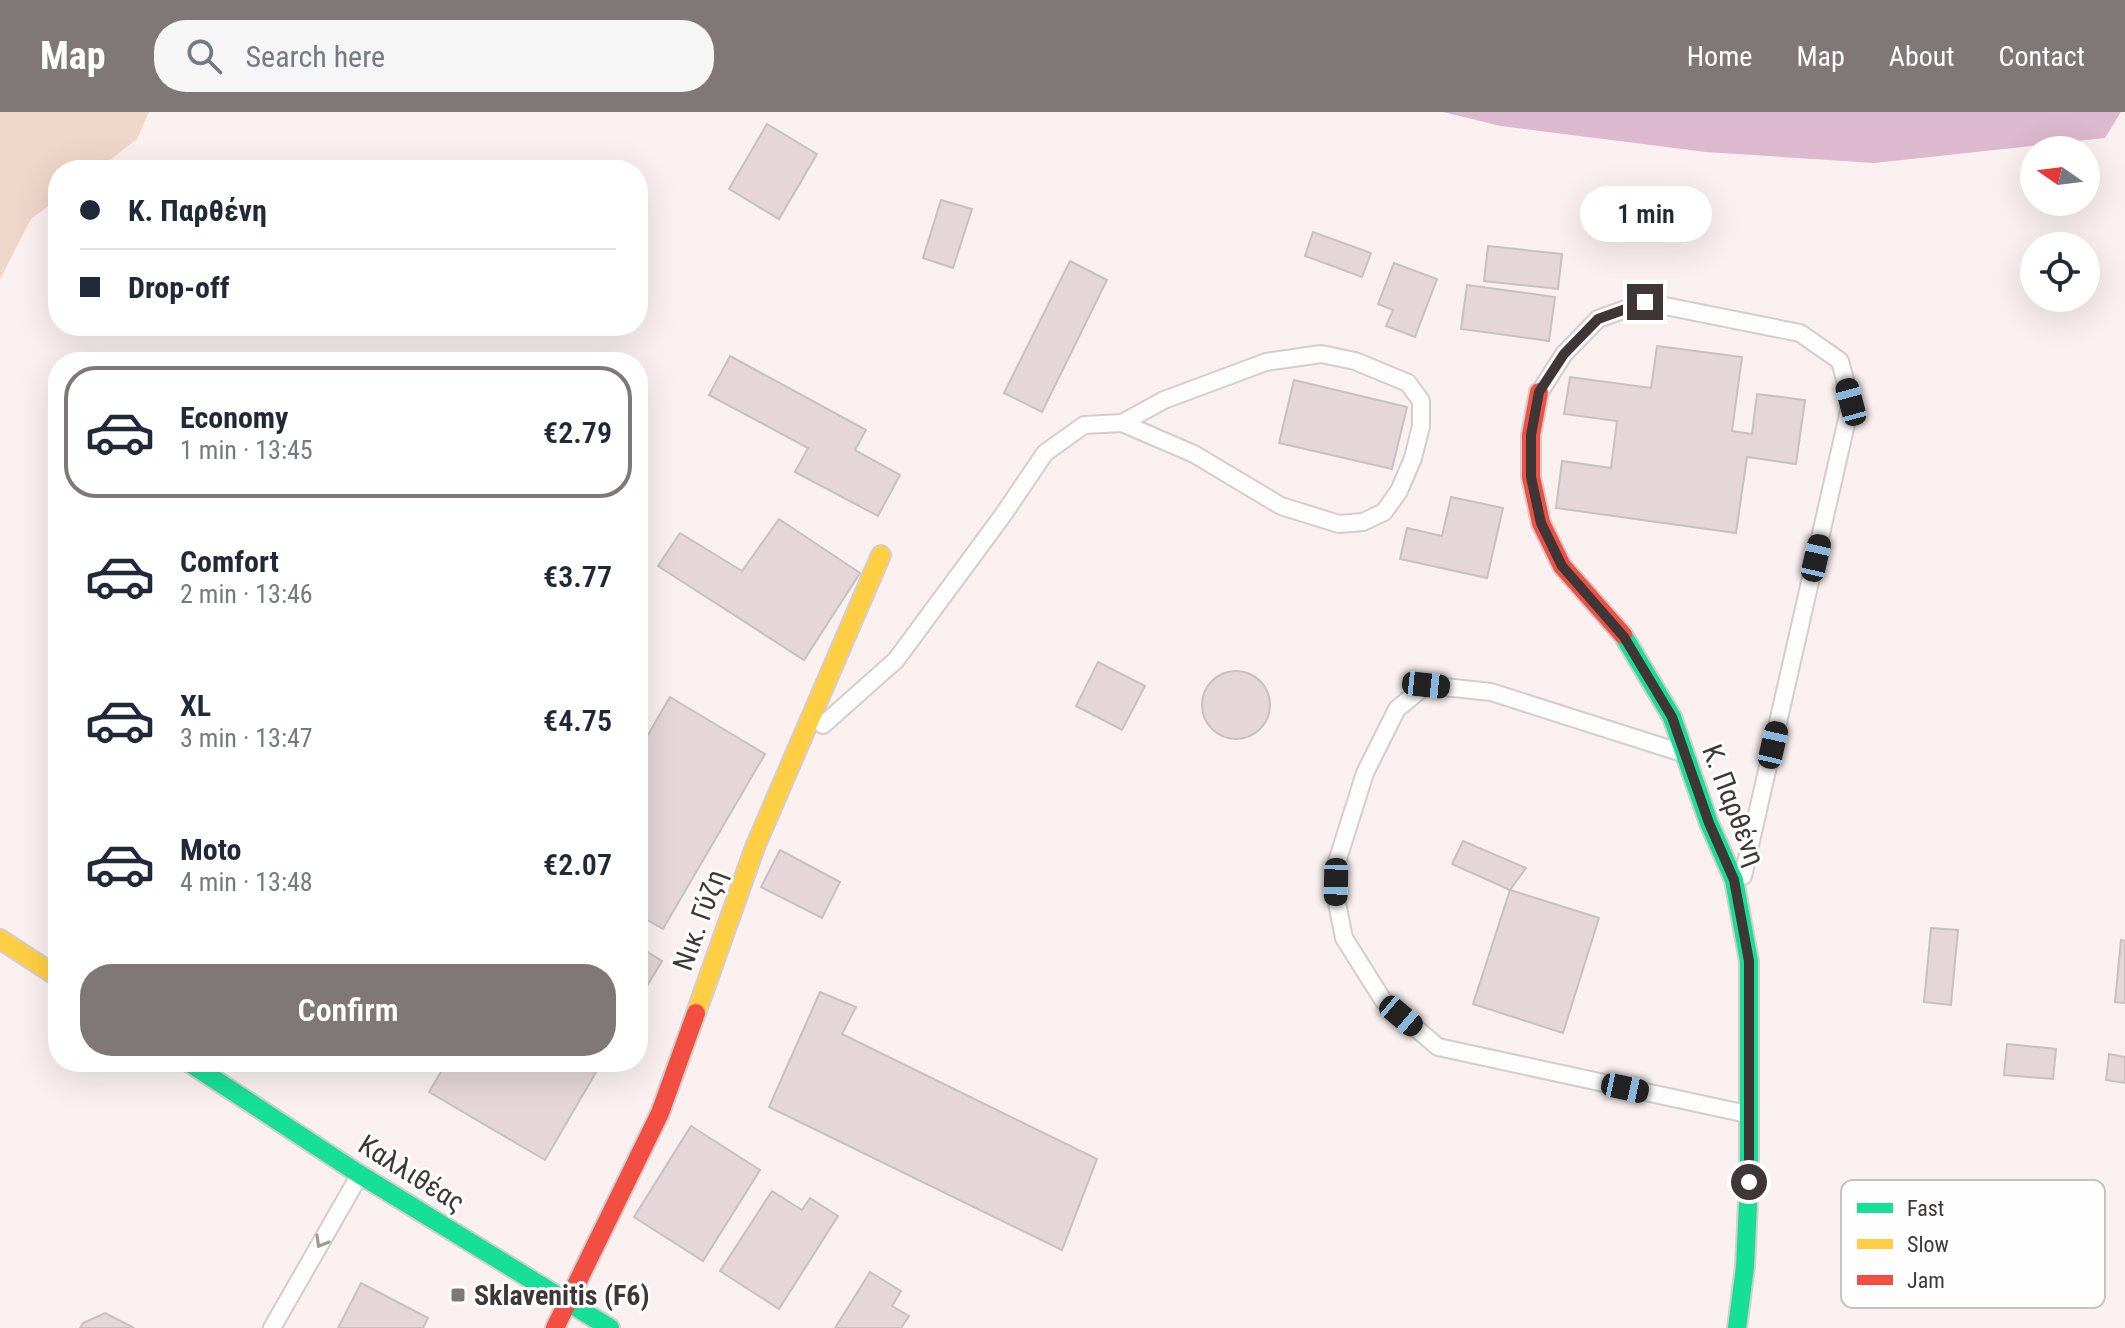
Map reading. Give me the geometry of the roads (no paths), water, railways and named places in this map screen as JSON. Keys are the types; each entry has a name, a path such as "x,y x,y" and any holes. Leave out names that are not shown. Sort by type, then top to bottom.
{"street":[{"name":"Κ. Παρθένη","path":"1539,392 1531,435 1531,477 1541,523 1562,566 1624,637 1672,717 1709,823 1734,880 1749,961 1750,1115 1745,1267 1737,1328"},
{"name":"Νικ. Γύζη","path":"555,1328 660,1113 755,847 881,555"},
{"path":"0,939 48,970"},
{"name":"Καλλιθέας","path":"203,1072 359,1174 610,1328"}],"lane":[{"path":"1539,392 1564,354 1598,319 1645,302 1800,333 1840,361 1851,402 1738,901"},
{"path":"798,747 896,660 1045,453 1084,425 1122,423 1164,400 1266,362 1321,354 1355,361 1408,383 1421,401 1421,426 1413,458 1399,491 1384,512 1363,522 1339,524 1281,506 1194,454 1122,423"},
{"path":"1685,754 1491,692 1426,685 1397,709 1365,773 1336,865 1336,898 1344,938 1383,1000 1438,1047 1750,1115"},
{"path":"272,1328 359,1174"}],"place":[{"name":"Sklavenitis (F6)","path":"458,1295"}]}
